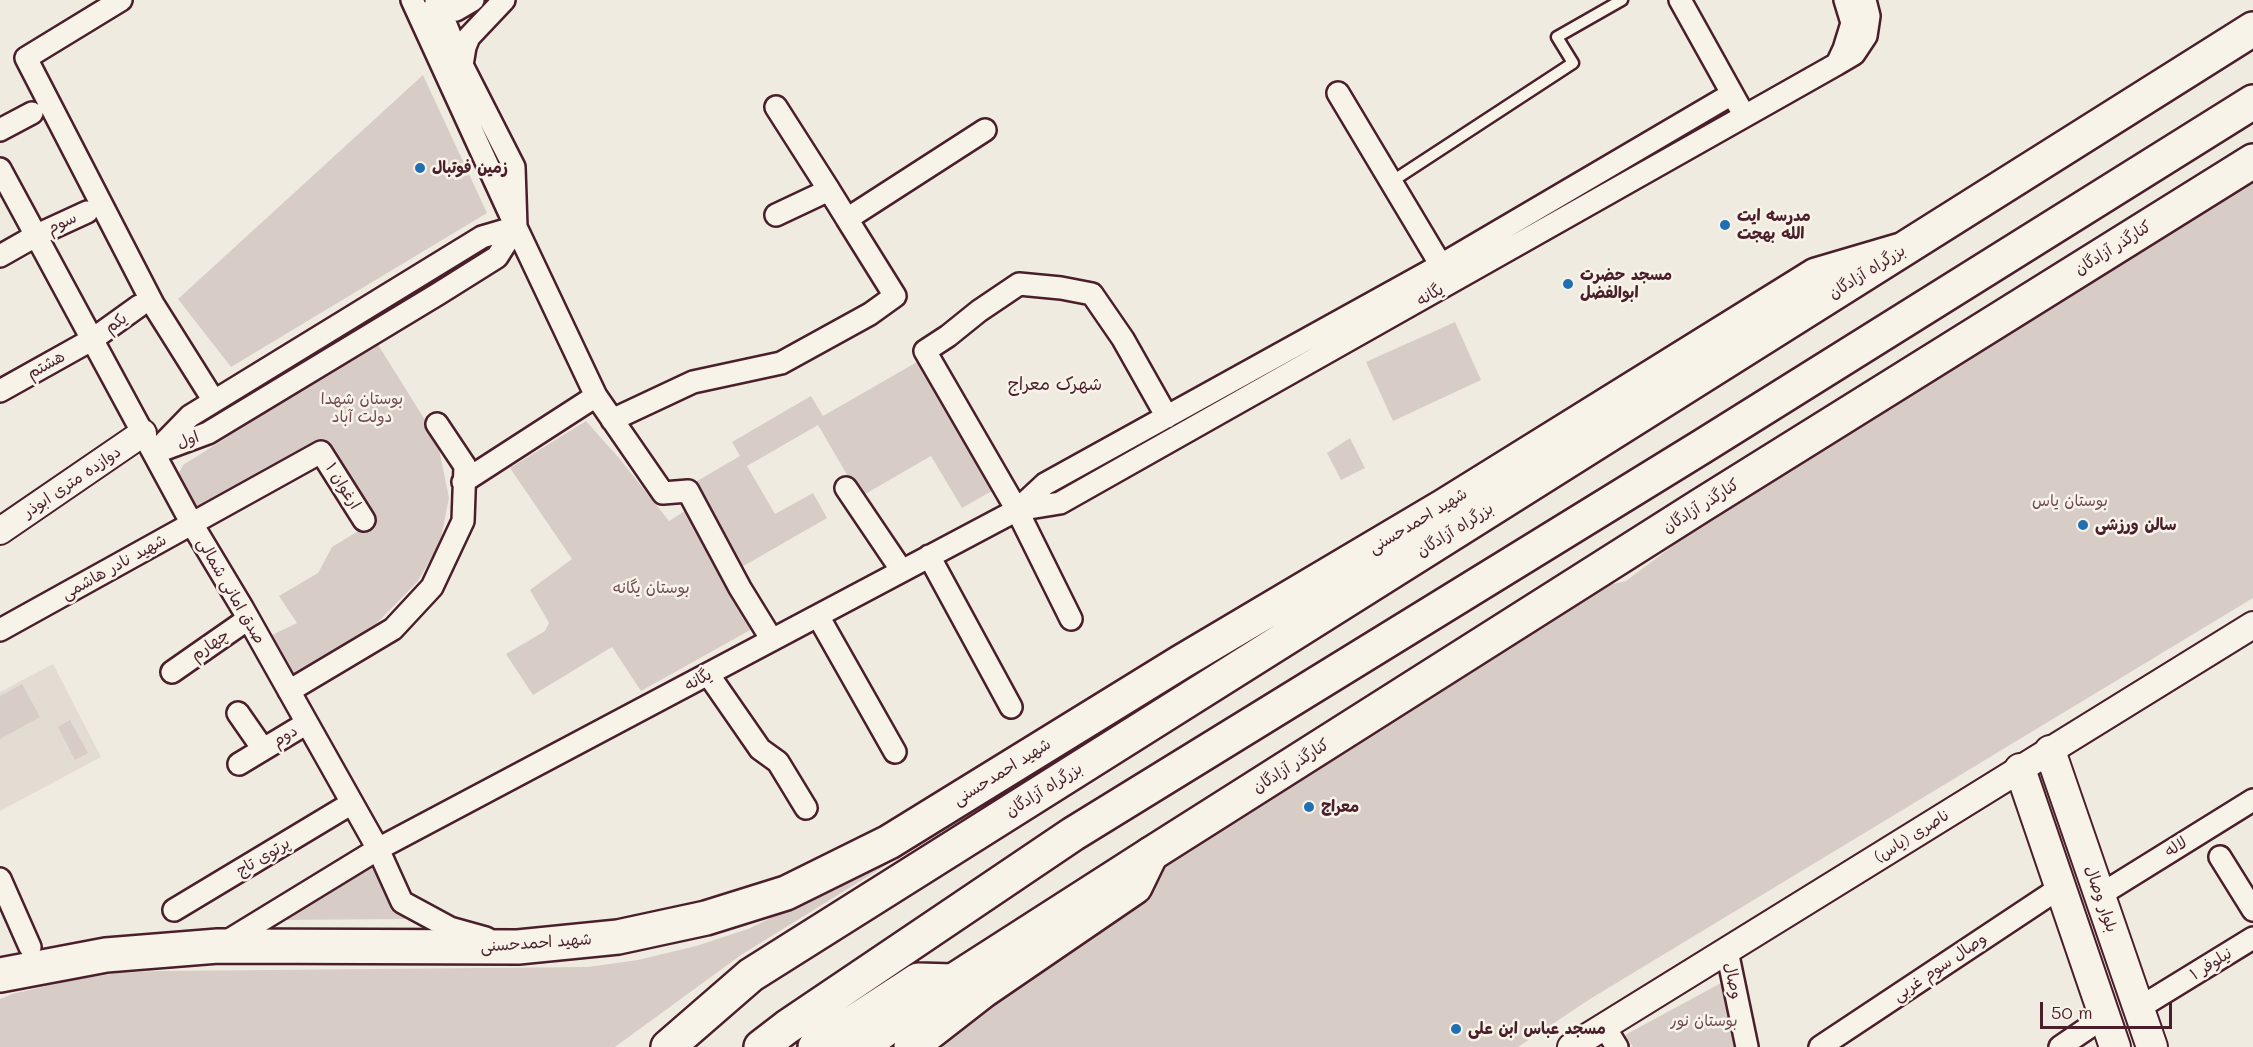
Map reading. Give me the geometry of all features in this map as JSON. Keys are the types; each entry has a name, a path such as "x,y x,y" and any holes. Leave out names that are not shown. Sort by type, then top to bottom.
{"main road":[{"name":"بزرگراه آزادگان","path":"668,1047 751,975 2253,29"},
{"path":"761,1047 1074,834 1713,440 2253,102"},
{"name":"کنارگذر آزادگان","path":"861,1047 953,981 1151,854 1700,506 2253,161"},
{"name":"شهید احمدحسنی","path":"0,975 106,954 218,946 518,947 618,937 706,918 786,893 889,842 1181,662 1444,506 1816,275 1901,250"},
{"name":"بلوار وصال","path":"2050,751 2152,1047"},
{"name":"بلوار وصال","path":"2020,769 2115,1047"},
{"path":"911,1047 983,991 1135,887 1151,854"},
{"path":"815,1047 918,981 953,981"}],"street":[{"path":"121,0 27,58 153,304 214,401"},
{"path":"473,0 456,10 449,11 437,3 416,9 596,396 663,493 688,491 771,640"},
{"path":"462,65 465,47 470,37 504,0"},
{"path":"1680,0 1745,117"},
{"path":"1837,64 1852,24 1845,0"},
{"name":"یگانه","path":"218,946 378,849 1017,510 1045,484 1167,417 1745,117 1854,54 1866,36 1869,16 1865,0"},
{"path":"437,3 462,65 514,167 516,227"},
{"path":"1338,93 1446,274"},
{"name":"یگانه","path":"1017,510 1060,503 1446,274 1732,94"},
{"path":"612,420 693,381 781,363 870,314 896,296 776,107"},
{"path":"0,130 32,113"},
{"path":"847,219 985,130"},
{"name":"صدق امانی شمالی","path":"0,169 192,524 248,618 378,849 402,902 450,928 518,947"},
{"path":"776,214 828,190"},
{"name":"سوم","path":"0,256 37,235 87,212"},
{"name":"اول","path":"149,443 482,237 516,227"},
{"name":"اول","path":"149,443 208,433 497,257 516,227"},
{"path":"1071,619 1017,510 925,351 1018,284 1092,294 1123,339 1167,417"},
{"name":"یکم","path":"93,339 139,306"},
{"name":"هشتم","path":"0,392 93,339"},
{"path":"463,482 596,396"},
{"path":"289,691 393,629 432,587 463,521 465,466 437,424"},
{"name":"دوازده متری ابوذر","path":"0,531 149,443"},
{"name":"شهید نادر هاشمی","path":"0,630 321,452"},
{"name":"ارغوان ۱","path":"321,452 364,520"},
{"path":"846,488 902,571"},
{"path":"929,556 1011,707"},
{"path":"818,616 894,752"},
{"name":"چهارم","path":"172,672 248,618"},
{"name":"ناصری (یاس)","path":"1571,1047 1611,1037 1727,951 2253,625"},
{"path":"708,674 760,749 778,762 806,808"},
{"name":"دوم","path":"238,713 263,749"},
{"name":"دوم","path":"239,764 307,723"},
{"name":"لاله","path":"2100,895 2253,800"},
{"name":"پرتوی تاج","path":"174,910 352,803"},
{"path":"2220,857 2253,910"},
{"path":"2,887 30,947"},
{"name":"وصال سوم غربی","path":"1820,1047 2061,887"},
{"name":"نیلوفر ۱","path":"2139,1008 2253,938"},
{"name":"وصال","path":"1727,951 1747,1047"},
{"path":"2060,1047 2104,1017"}],"lane":[{"path":"1391,182 1573,63 1557,37 1622,0"}],"shaded area":[{"path":"53,664 101,757 0,811 0,692"}],"green space":[{"path":"423,75 487,213 231,367 178,299"},
{"name":"بوستان یاس","path":"2253,177 2253,598 1590,999 1518,1047 933,1047 1152,873 1580,601 1609,585 1626,581 1731,502"},
{"path":"1455,322 1481,380 1393,421 1366,362"},
{"name":"بوستان شهدا دولت آباد","path":"377,343 425,420 439,449 449,498 440,543 418,581 377,623 292,675 272,635 297,623 279,596 318,573 332,547 370,524 373,515 333,446 199,515 178,480 179,473 183,465"},
{"path":"917,362 992,491 962,508 931,456 860,497 818,425 747,466 775,514 813,493 827,518 740,568 692,484 740,456 732,442 811,396 823,416"},
{"name":"بوستان یگانه","path":"586,421 669,521 688,509 752,629 641,691 612,647 533,695 506,654 545,631 549,623 530,590 572,559 510,468"},
{"path":"1350,438 1365,468 1341,480 1327,453"},
{"path":"22,684 40,717 0,739 0,696"},
{"path":"70,720 88,753 75,760 58,727"},
{"path":"904,854 741,955 615,1047 0,1047 0,999 12,994 73,980 118,973 159,971 588,967 638,960 696,946 748,929"},
{"path":"373,864 382,887 393,904 412,919 277,920"},
{"name":"بوستان نور","path":"1721,983 1739,1047 1633,1047 1625,1035"}],"place":[{"name":"زمین فوتبال","path":"420,168"},
{"name":"مدرسه ایت الله بهجت","path":"1725,225"},
{"name":"مسجد حضرت ابوالفضل","path":"1568,284"},
{"name":"سالن ورزشی","path":"2083,525"},
{"name":"معراج","path":"1309,807"},
{"name":"مسجد عباس ابن علی","path":"1456,1029"}],"district":[{"name":"شهرک معراج","path":"1055,384"}]}
